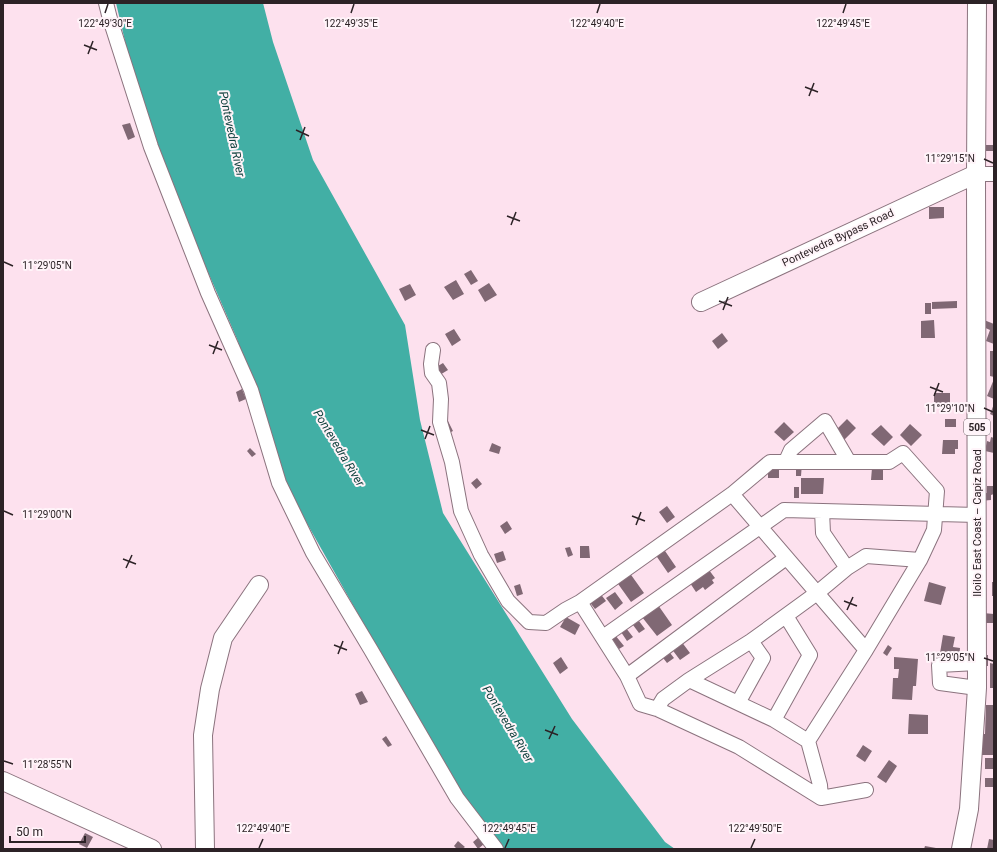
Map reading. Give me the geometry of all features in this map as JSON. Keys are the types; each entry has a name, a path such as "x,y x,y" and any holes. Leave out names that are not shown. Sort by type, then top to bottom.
{"main road":[{"name":"Iloilo East Coast – Capiz Road","path":"961,849 969,809 977,688 977,3"},
{"name":"Pontevedra Bypass Road","path":"701,302 976,174"},
{"path":"205,849 203,735 210,689 223,638 259,586"},
{"path":"3,781 152,849"}],"street":[{"path":"106,3 151,148 208,293 251,390 279,483 313,553 457,798 496,849"},
{"path":"976,174 994,174"},
{"path":"433,350 431,364 432,373 439,383 441,398 440,422 452,462 461,511 481,555 508,601 529,622 546,623 580,602 732,494 770,462 889,462 903,453 937,491 934,530 920,560 866,650 808,741"},
{"path":"786,461 791,450 825,421 849,462"},
{"path":"732,494 866,650"},
{"path":"603,637 784,510 977,515"},
{"path":"822,511 823,533 847,568"},
{"path":"657,709 663,700 689,680 751,641 786,616 847,568 866,556 920,560"},
{"path":"627,676 786,558"},
{"path":"580,602 627,676 640,704 657,709 739,747 821,798 866,790"},
{"path":"774,720 810,654 786,616"},
{"path":"738,703 763,658 751,641"},
{"path":"977,663 939,665 940,683 977,688"},
{"path":"689,680 774,720 808,741 820,785 821,798"}],"water":[{"name":"Pontevedra River","path":"116,3 263,3 273,42 313,160 405,325 420,420 443,513 572,719 665,842 675,849 499,849 465,804 291,495 237,339 184,217 137,92"}],"building":[{"path":"130,123 135,137 128,140 122,125"},
{"path":"984,145 994,145 994,151 984,151"},
{"path":"929,207 944,207 944,218 929,219"},
{"path":"471,270 478,281 471,285 464,274"},
{"path":"456,280 464,294 453,300 444,287"},
{"path":"489,283 497,295 485,302 478,290"},
{"path":"410,284 416,295 405,301 399,289"},
{"path":"957,301 957,308 932,309 932,302"},
{"path":"925,303 931,303 931,314 925,314"},
{"path":"934,320 935,338 921,338 921,321"},
{"path":"984,320 994,324 994,344 986,341 990,330 981,326"},
{"path":"454,329 461,340 452,346 445,334"},
{"path":"722,333 728,341 718,349 712,341"},
{"path":"990,351 994,351 994,377 990,376"},
{"path":"443,363 448,370 438,376 433,369"},
{"path":"994,379 994,399 987,396"},
{"path":"242,389 246,399 239,402 236,392"},
{"path":"934,393 950,393 950,407 934,407"},
{"path":"994,404 994,416 990,414"},
{"path":"847,419 856,428 844,440 835,431"},
{"path":"945,419 956,419 956,427 945,427"},
{"path":"448,421 453,431 447,434 442,423"},
{"path":"784,422 794,432 784,441 774,432"},
{"path":"910,424 922,435 911,446 900,435"},
{"path":"881,425 893,437 884,446 871,434"},
{"path":"991,437 994,438 994,453 985,451 987,441 990,442"},
{"path":"943,440 958,440 958,449 955,449 955,454 942,454"},
{"path":"492,443 501,447 499,454 489,451"},
{"path":"250,448 256,454 252,457 247,451"},
{"path":"796,463 802,463 801,476 796,476"},
{"path":"768,464 779,464 779,478 768,478"},
{"path":"872,468 883,468 883,480 871,480"},
{"path":"477,478 482,484 476,489 471,483"},
{"path":"801,478 824,478 823,494 801,494"},
{"path":"987,486 994,486 994,494 991,495 991,500 979,501 978,493 987,493"},
{"path":"794,487 799,487 799,498 794,498"},
{"path":"667,506 675,517 667,523 659,512"},
{"path":"507,521 512,529 505,534 500,526"},
{"path":"580,546 589,546 590,558 580,558"},
{"path":"570,547 573,555 568,557 565,548"},
{"path":"663,548 676,567 668,573 655,554"},
{"path":"503,551 506,560 497,563 494,554"},
{"path":"706,566 715,578 712,580 714,583 705,590 703,587 696,592 688,580"},
{"path":"629,572 644,593 631,602 616,581"},
{"path":"929,582 946,587 941,605 924,601"},
{"path":"992,582 994,582 994,596 992,596"},
{"path":"520,584 523,594 517,596 514,586"},
{"path":"599,592 606,601 595,609 588,600"},
{"path":"615,592 623,603 615,610 606,598"},
{"path":"658,605 672,625 657,636 642,617"},
{"path":"983,613 994,614 994,623 982,623"},
{"path":"566,617 580,625 575,635 560,627"},
{"path":"639,621 645,629 639,633 633,625"},
{"path":"626,628 633,637 627,641 621,632"},
{"path":"615,635 624,646 619,649 611,638"},
{"path":"943,635 955,637 953,647 960,648 959,659 940,653"},
{"path":"681,641 690,653 680,660 671,648"},
{"path":"888,645 892,648 887,656 883,653"},
{"path":"667,649 674,658 667,663 660,654"},
{"path":"981,655 988,655 988,666 981,666"},
{"path":"561,657 568,668 560,674 553,663"},
{"path":"894,657 918,659 916,686 913,686 912,700 892,699 893,678 898,678 899,669 894,669"},
{"path":"990,663 994,664 994,688 990,688"},
{"path":"362,691 368,702 360,705 355,694"},
{"path":"986,705 994,705 994,755 982,755 982,734 985,734"},
{"path":"909,714 928,715 928,734 908,734"},
{"path":"386,736 392,745 388,747 382,739"},
{"path":"863,745 872,751 865,762 856,756"},
{"path":"985,758 994,758 994,769 985,769"},
{"path":"889,760 897,766 886,783 877,777"},
{"path":"985,778 994,778 994,787 985,787"},
{"path":"85,833 93,837 87,848 79,844"},
{"path":"479,837 484,844 478,849 473,842"},
{"path":"989,839 994,840 994,849 987,849"},
{"path":"458,841 465,847 462,849 457,849 454,846"},
{"path":"925,846 936,848 936,849 924,849"}]}
